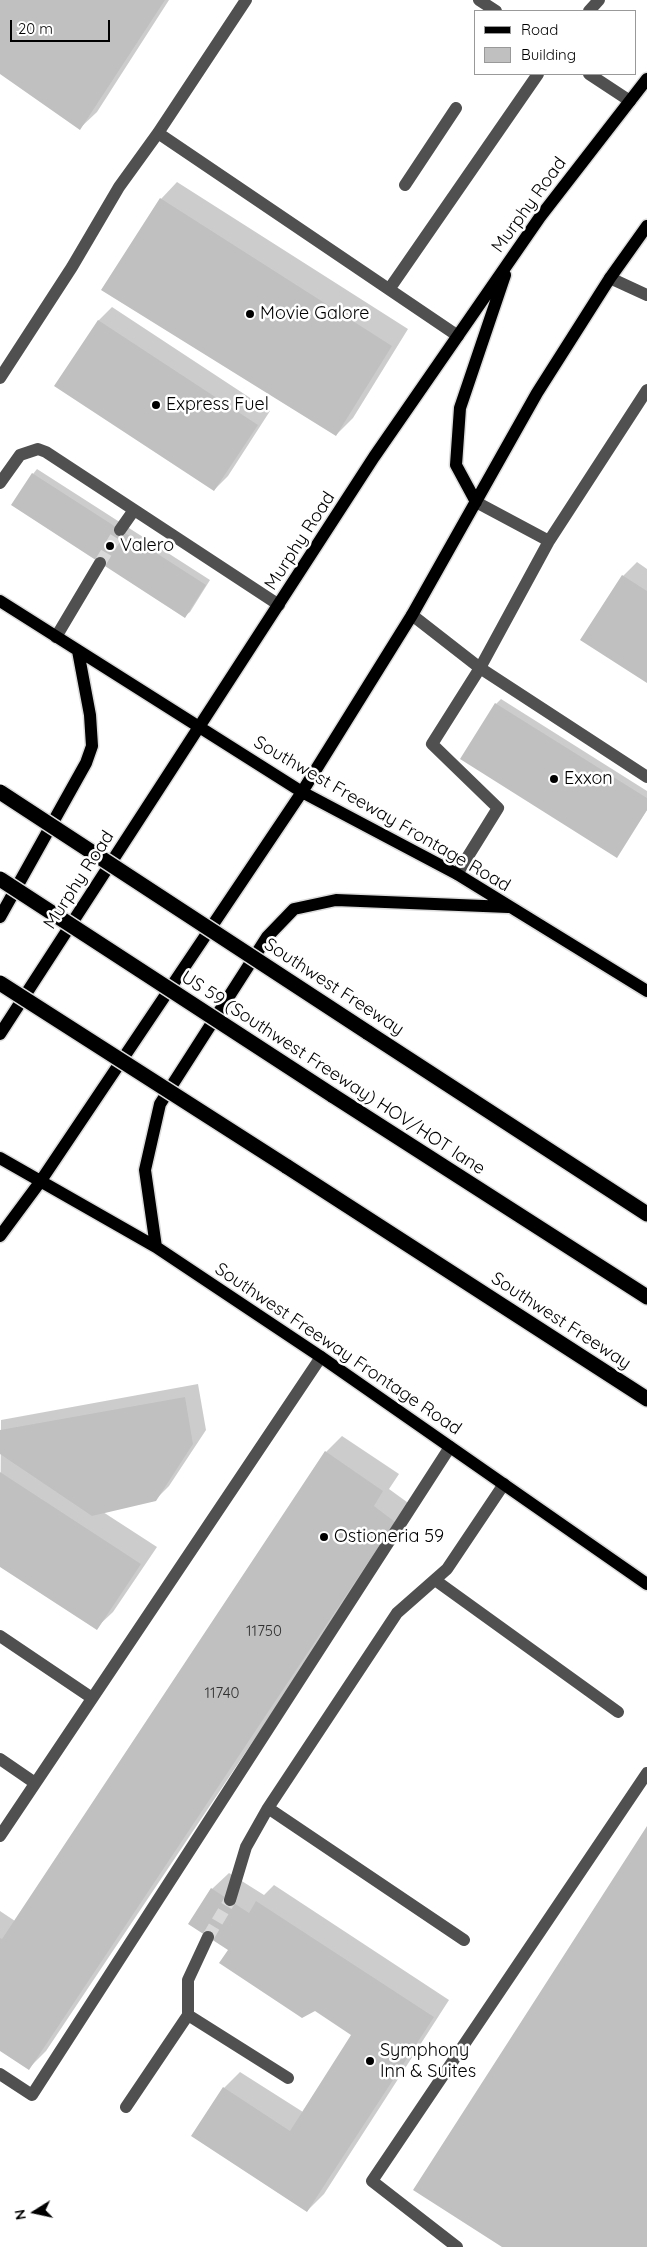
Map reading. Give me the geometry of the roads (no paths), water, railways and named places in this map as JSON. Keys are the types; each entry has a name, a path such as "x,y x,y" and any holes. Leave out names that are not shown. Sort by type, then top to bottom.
{"highway":[{"name":"Southwest Freeway","path":"0,792 647,1214"},
{"name":"US 59 (Southwest Freeway) HOV/HOT lane","path":"0,879 647,1297"},
{"name":"Southwest Freeway","path":"0,983 647,1399"}],"main road":[{"name":"Murphy Road","path":"0,1034 374,457 540,217 647,79"},
{"path":"0,1236 40,1182 302,792 412,615 537,393 610,278 647,226"},
{"path":"476,502 456,465 460,408 509,261"},
{"name":"Southwest Freeway Frontage Road","path":"0,601 302,792 457,874 647,991"},
{"path":"0,917 86,762 92,746 90,715 78,651"},
{"path":"156,1247 145,1170 160,1104 267,937 294,909 336,900 508,907"},
{"name":"Southwest Freeway Frontage Road","path":"0,1158 156,1247 321,1357 647,1584"}],"lane":[{"path":"2,371 72,267 119,187 158,133 246,0"},
{"path":"480,0 495,10"},
{"path":"590,10 599,0"},
{"path":"390,288 537,75"},
{"path":"591,75 630,101"},
{"path":"405,185 456,108"},
{"path":"158,133 390,288 458,336"},
{"path":"610,278 647,295"},
{"path":"457,874 498,808 432,744 480,668 550,541 647,390"},
{"path":"0,483 20,455 38,449 46,452 279,606"},
{"path":"476,502 550,541"},
{"path":"120,530 134,510"},
{"path":"56,637 100,563"},
{"path":"412,615 480,668 647,777"},
{"path":"0,1836 321,1357"},
{"path":"0,2074 32,2095 450,1446"},
{"path":"230,1900 246,1847 268,1808 397,1613 447,1570 504,1484"},
{"path":"435,1580 618,1712"},
{"path":"0,1636 92,1698"},
{"path":"0,1759 35,1783"},
{"path":"457,2247 372,2181 647,1773"},
{"path":"268,1808 464,1940"},
{"path":"126,2107 188,2015 188,1980 208,1937"},
{"path":"188,2015 288,2078"}],"tunnel":[{"path":"100,563 120,530"},
{"path":"208,1937 230,1900"}],"place":[{"name":"Movie Galore","path":"250,314"},
{"name":"Express Fuel","path":"156,405"},
{"name":"Valero","path":"110,546"},
{"name":"Exxon","path":"554,779"},
{"name":"Ostioneria 59","path":"324,1537"},
{"name":"Symphony Inn & Suites","path":"370,2061"}]}
